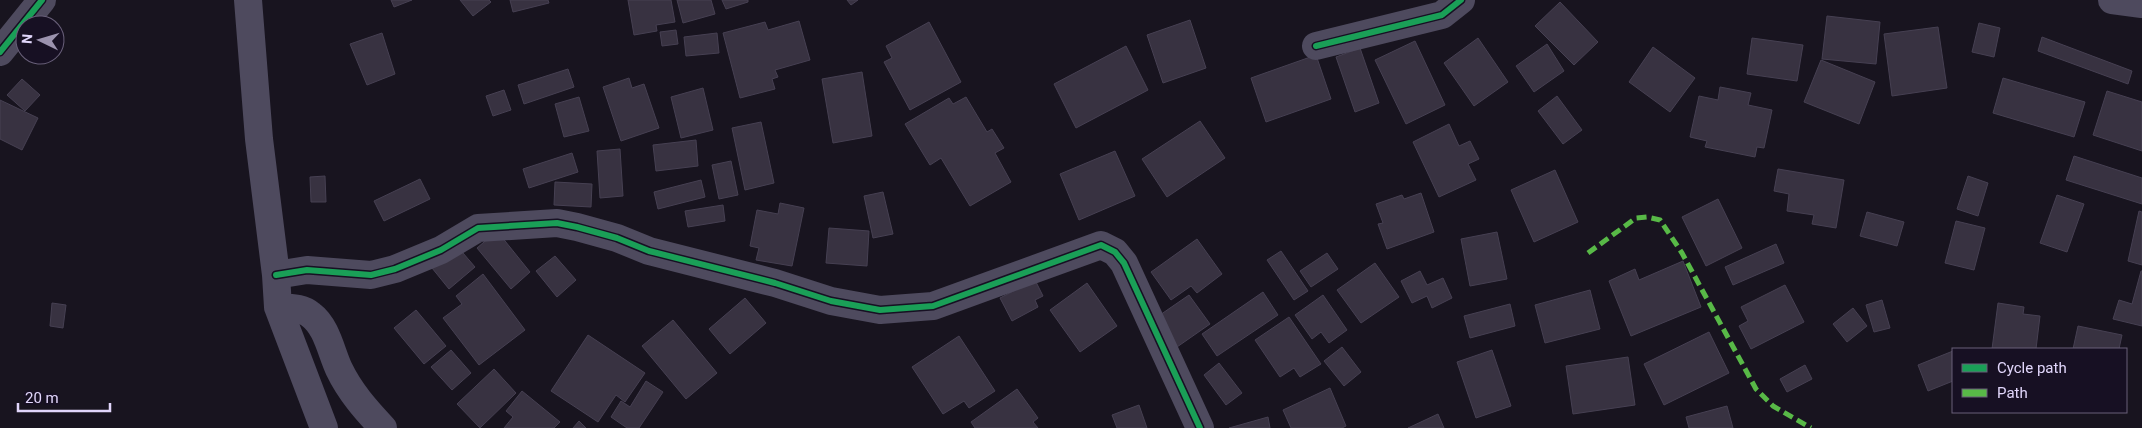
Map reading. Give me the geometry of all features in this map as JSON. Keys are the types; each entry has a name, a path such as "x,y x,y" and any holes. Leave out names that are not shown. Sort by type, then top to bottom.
{"street":[{"path":"0,52 42,0"},
{"path":"248,0 259,139 276,275 278,307 324,428"},
{"path":"1316,46 1442,15 1461,0"},
{"path":"276,275 307,270 371,275 395,269 441,250 478,228 557,223 617,238 649,252 775,284 831,301 880,310 933,306 1101,245 1115,252 1124,263 1200,428"},
{"path":"278,307 300,309 311,315 322,329 339,370 354,395 383,428"}],"building":[{"path":"391,0 412,0 394,7"},
{"path":"460,0 489,0 491,2 473,16"},
{"path":"510,0 548,0 549,3 513,12"},
{"path":"628,0 671,0 675,22 656,25 657,31 634,35"},
{"path":"677,0 711,0 715,14 683,23"},
{"path":"722,0 748,0 748,2 726,9"},
{"path":"847,0 858,0 851,5"},
{"path":"1560,2 1598,42 1574,65 1535,26"},
{"path":"1827,16 1880,22 1876,64 1822,59"},
{"path":"1190,20 1206,68 1163,83 1147,35"},
{"path":"799,21 810,60 775,70 778,77 772,79 775,89 740,98 723,33 765,22 768,30"},
{"path":"929,22 961,82 910,110 884,62 892,58 886,46"},
{"path":"1979,23 2000,28 1994,57 1972,52"},
{"path":"1938,27 1947,88 1892,96 1884,34"},
{"path":"676,30 678,44 662,46 660,32"},
{"path":"382,33 395,74 367,85 350,44"},
{"path":"717,33 719,53 686,56 684,37"},
{"path":"2042,37 2132,71 2128,84 2038,51"},
{"path":"1478,38 1508,82 1474,106 1444,63"},
{"path":"1752,38 1803,45 1797,81 1747,74"},
{"path":"1415,41 1445,105 1406,124 1375,60"},
{"path":"1547,44 1564,71 1534,92 1516,66"},
{"path":"1126,46 1148,90 1076,128 1054,84"},
{"path":"1653,47 1695,78 1670,112 1629,82"},
{"path":"1360,48 1379,103 1355,112 1336,57"},
{"path":"1316,55 1331,99 1266,122 1251,78"},
{"path":"1821,60 1875,82 1859,124 1804,102"},
{"path":"568,69 574,87 524,104 518,85"},
{"path":"862,72 872,136 833,143 822,79"},
{"path":"629,78 632,88 644,84 659,128 621,141 603,87"},
{"path":"2003,78 2085,102 2074,137 1993,113"},
{"path":"22,79 40,95 25,111 7,95"},
{"path":"1720,87 1751,93 1748,105 1772,110 1764,148 1757,147 1755,157 1705,147 1707,141 1690,137 1699,96 1718,100"},
{"path":"703,88 713,130 681,138 671,97"},
{"path":"504,90 511,110 493,116 486,96"},
{"path":"2107,91 2142,102 2142,151 2093,135"},
{"path":"1557,96 1582,130 1563,144 1538,111"},
{"path":"579,97 589,131 564,137 555,104"},
{"path":"966,97 987,132 992,129 1004,148 995,153 1011,182 970,206 941,158 930,165 905,124 949,98 953,104"},
{"path":"0,100 38,118 22,150 0,139"},
{"path":"1200,121 1225,158 1167,197 1142,159"},
{"path":"761,122 774,183 745,190 732,128"},
{"path":"1449,124 1459,146 1470,141 1479,159 1468,164 1476,180 1439,197 1413,142"},
{"path":"696,140 698,166 656,171 653,145"},
{"path":"620,149 623,196 600,198 597,151"},
{"path":"1115,151 1135,196 1079,220 1060,174"},
{"path":"572,153 578,172 529,188 523,169"},
{"path":"2074,156 2142,178 2142,204 2066,180"},
{"path":"731,161 738,195 719,199 712,165"},
{"path":"1778,169 1844,180 1836,228 1812,224 1814,215 1787,211 1789,194 1774,191"},
{"path":"1555,170 1578,222 1534,242 1511,190"},
{"path":"325,176 326,202 311,202 310,177"},
{"path":"1968,176 1988,183 1978,216 1957,209"},
{"path":"420,179 430,199 384,221 374,201"},
{"path":"701,180 705,197 658,209 654,192"},
{"path":"555,182 592,184 591,207 554,205"},
{"path":"883,192 893,234 873,238 864,196"},
{"path":"1421,193 1434,232 1387,249 1378,224 1383,223 1376,204 1402,195 1404,199"},
{"path":"2057,195 2084,204 2067,252 2040,243"},
{"path":"1718,199 1742,248 1706,266 1682,217"},
{"path":"780,203 804,208 792,266 756,260 759,248 750,246 757,210 778,214"},
{"path":"723,205 725,221 688,227 685,211"},
{"path":"2139,211 2142,212 2142,265 2128,261"},
{"path":"1867,212 1904,222 1897,246 1860,236"},
{"path":"1956,221 1985,228 1974,270 1945,263"},
{"path":"829,228 869,231 867,266 826,263"},
{"path":"497,231 530,272 511,289 477,248"},
{"path":"1497,232 1507,279 1470,286 1461,239"},
{"path":"1197,239 1222,274 1197,293 1191,286 1171,300 1151,272"},
{"path":"1776,244 1784,263 1733,285 1725,267"},
{"path":"457,246 475,267 449,289 432,268"},
{"path":"1281,251 1308,291 1294,300 1267,260"},
{"path":"1327,253 1338,269 1311,287 1300,271"},
{"path":"555,256 576,280 557,297 536,271"},
{"path":"1683,261 1701,307 1631,336 1609,281 1635,269 1639,280"},
{"path":"1375,263 1399,297 1361,323 1337,290"},
{"path":"1420,271 1427,285 1443,278 1452,298 1432,308 1427,296 1412,303 1401,281"},
{"path":"2141,271 2142,326 2113,319 2119,300 2132,304"},
{"path":"483,274 525,330 479,365 443,318 462,304 456,296"},
{"path":"1035,280 1043,296 1035,300 1038,307 1012,321 1000,298"},
{"path":"1087,283 1117,326 1080,352 1050,310"},
{"path":"1785,285 1804,322 1751,349 1739,326 1748,321 1741,307"},
{"path":"1590,290 1600,329 1545,343 1535,305"},
{"path":"1263,292 1278,315 1217,356 1202,334"},
{"path":"1189,295 1210,324 1177,347 1157,317"},
{"path":"1323,295 1347,330 1329,343 1321,332 1312,339 1295,315"},
{"path":"745,298 766,323 730,354 709,329"},
{"path":"1882,300 1890,328 1874,332 1866,305"},
{"path":"52,303 66,305 63,328 50,326"},
{"path":"1998,303 2024,307 2023,314 2040,316 2036,348 1992,348"},
{"path":"1510,304 1515,326 1470,338 1464,316"},
{"path":"1853,308 1867,326 1847,342 1833,324"},
{"path":"416,310 446,346 424,364 394,328"},
{"path":"1289,317 1321,364 1300,377 1294,368 1280,377 1255,340"},
{"path":"673,320 717,373 686,399 642,346"},
{"path":"2078,326 2122,335 2119,348 2073,348"},
{"path":"1709,332 1729,373 1664,405 1644,364"},
{"path":"588,335 645,373 625,402 616,395 598,422 551,391"},
{"path":"959,336 995,391 969,408 964,401 943,414 912,367"},
{"path":"1342,347 1361,372 1344,386 1324,361"},
{"path":"451,350 471,373 452,390 431,367"},
{"path":"1492,350 1511,406 1476,418 1457,362"},
{"path":"1952,351 1952,381 1928,391 1918,365"},
{"path":"1628,357 1635,405 1573,414 1566,366"},
{"path":"1219,363 1242,393 1226,405 1204,375"},
{"path":"1805,365 1812,379 1787,392 1780,379"},
{"path":"494,369 516,393 480,428 457,404"},
{"path":"646,381 663,392 639,428 627,428 611,417 621,401 630,407"},
{"path":"1330,388 1346,426 1342,428 1291,428 1283,410"},
{"path":"1017,389 1038,418 1033,422 1038,428 975,428 971,422"},
{"path":"522,391 560,422 554,428 504,428 513,417 506,411"},
{"path":"1139,405 1147,428 1117,428 1112,415"},
{"path":"1727,406 1733,428 1689,428 1686,417"},
{"path":"1438,414 1444,428 1408,428"},
{"path":"1268,417 1270,428 1229,428"},
{"path":"579,421 586,428 573,428"}],"marked path":[{"path":"1588,253 1636,218 1647,217 1660,220 1682,253 1756,389 1773,406 1811,428"}],"cycle path":[{"path":"0,52 42,0"},
{"path":"1316,46 1442,15 1461,0"},
{"path":"276,275 307,270 371,275 395,269 441,250 478,228 557,223 617,238 649,251 775,283 831,301 880,310 933,306 1101,245 1115,252 1124,263 1200,428"}]}
